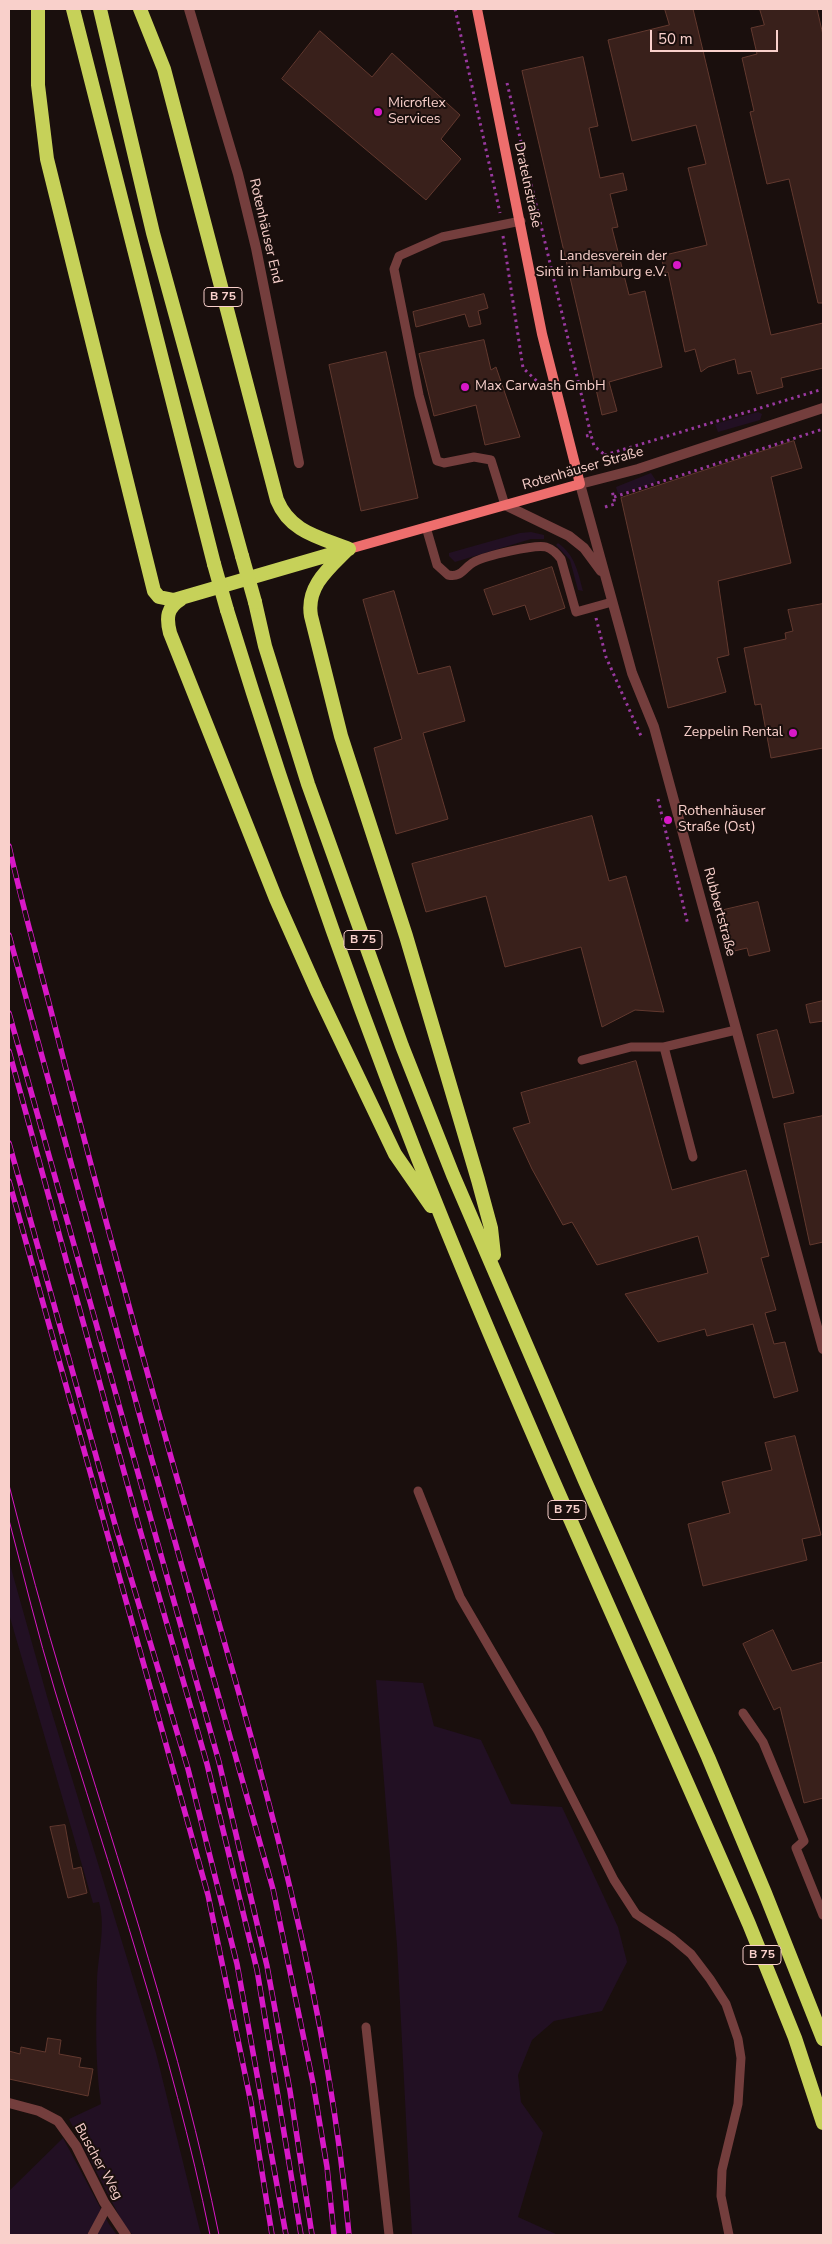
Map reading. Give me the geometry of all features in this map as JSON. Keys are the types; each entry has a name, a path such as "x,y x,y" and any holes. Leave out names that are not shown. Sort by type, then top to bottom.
{"highway":[{"path":"38,9 38,85 43,138 49,169 88,317 149,580 159,597 171,601 349,549"},
{"name":"B 75","path":"73,9 227,610 261,720 376,1049 446,1228 750,1924 795,2038 823,2122"},
{"name":"B 75","path":"100,9 154,233 255,602 265,646 308,784 352,912 442,1147 581,1472 719,1784 823,2039"},
{"name":"B 75","path":"140,9 164,69 277,500 285,516 296,527 349,549 320,578 310,599 311,616 341,736 406,936 478,1180 491,1228 495,1269"},
{"path":"181,599 171,606 168,614 170,633 276,898 317,991 396,1154 446,1228"}],"main road":[{"name":"Dratelnstraße","path":"477,9 521,221 542,334 580,484"},
{"name":"Rotenhäuser Straße","path":"349,549 580,484"}],"street":[{"name":"Rotenhäuser End","path":"189,9 202,58 224,121 256,248 299,463"},
{"name":"Rotenhäuser Straße","path":"580,484 638,469 823,408"},
{"name":"Rubbertstraße","path":"580,484 632,673 654,727 736,1030 820,1321 823,1349"},
{"path":"505,505 568,536 584,548 605,576"},
{"name":"Buscher Weg","path":"9,2103 39,2111 58,2121 76,2146 107,2207 126,2235"}],"lane":[{"path":"505,505 491,460 474,456 444,463 437,461 417,387 394,269 399,256 442,237 521,221"},
{"path":"426,527 437,565 440,570 451,576 461,574 474,562 533,546 547,547 556,552 561,559 576,612 612,602"},
{"path":"582,1060 637,1046 664,1047 736,1030"},
{"path":"664,1047 693,1157"},
{"path":"418,1491 460,1597 538,1730 614,1880 636,1914 672,1938 691,1954 726,2004 738,2039 741,2058 738,2104 722,2170 721,2196 729,2235"},
{"path":"743,1713 763,1742 804,1841 796,1848 823,1915"},
{"path":"366,2027 389,2235"},
{"path":"92,2235 107,2207"}],"path":[{"path":"455,9 491,163 523,368"},
{"path":"508,85 589,435 594,446 605,455 606,462"},
{"path":"605,455 823,389"},
{"path":"614,497 823,429"},
{"path":"605,507 615,504 612,490"},
{"path":"593,607 606,656 642,741"},
{"path":"658,798 688,925"}],"shaded area":[{"path":"758,412 762,414 760,420 718,432 715,424"},
{"path":"651,473 657,482 618,494 616,487"},
{"path":"531,532 544,535 544,539 531,539 455,562 449,556 449,553 520,533"},
{"path":"558,543 572,558 583,591 578,590 570,560 556,545"},
{"path":"9,1561 48,1700 156,2053 201,2235 132,2234 125,2227 69,2119 101,2104 96,2027 97,1981 102,1931 101,1912 99,1902 93,1903 9,1614"},
{"path":"376,1680 423,1683 434,1726 481,1740 511,1804 562,1807 618,1927 627,1962 602,2011 554,2021 532,2040 518,2075 521,2102 543,2133 518,2217 558,2235 412,2235 397,1945"},
{"path":"63,2138 109,2224 117,2235 9,2235 9,2191"}],"building":[{"path":"665,9 693,9 771,335 823,323 823,368 781,378 783,387 757,394 751,371 738,374 735,359 708,367 701,372 695,349 685,352 668,272 665,273 662,260 666,259 665,255 707,245 688,168 706,164 696,125 632,141 608,40 669,25"},
{"path":"760,9 817,9 823,35 823,303 818,303 789,179 767,184 750,112 754,111 742,58 757,54 751,28 764,25"},
{"path":"320,31 372,77 392,53 460,115 441,139 461,159 426,200 282,79"},
{"path":"583,57 598,126 589,128 600,178 623,173 627,190 610,194 618,227 612,228 629,295 645,291 662,367 609,382 617,411 602,415 522,71"},
{"path":"484,294 488,308 478,311 481,324 469,327 465,314 416,327 413,312"},
{"name":"Max Carwash GmbH","path":"484,340 491,370 496,367 520,437 485,445 476,405 434,416 419,354"},
{"path":"386,352 418,498 361,511 329,365"},
{"path":"794,441 802,468 771,477 791,563 718,581 729,655 717,658 726,692 668,708 621,498"},
{"path":"552,567 565,608 530,620 525,605 493,615 484,590"},
{"path":"394,591 418,674 450,666 465,721 423,733 448,819 396,834 374,748 402,739 363,600"},
{"path":"823,604 823,748 771,758 761,704 755,705 744,648 786,639 785,633 793,631 788,610"},
{"path":"592,816 609,881 626,876 664,1012 635,1010 602,1027 581,947 505,967 486,896 426,912 412,864"},
{"path":"758,902 770,951 749,956 747,948 734,951 724,910"},
{"path":"823,1001 823,1021 810,1023 806,1005"},
{"path":"777,1030 794,1093 773,1098 757,1035"},
{"path":"636,1061 672,1190 746,1170 769,1256 761,1258 776,1310 765,1313 774,1344 785,1342 798,1391 774,1398 753,1324 707,1336 705,1329 658,1342 625,1294 708,1273 698,1236 597,1265 572,1222 563,1225 532,1169 513,1128 530,1123 521,1093"},
{"path":"823,1116 823,1242 810,1245 784,1124"},
{"path":"795,1436 821,1535 802,1539 807,1560 703,1586 688,1524 730,1513 722,1482 772,1470 765,1443"},
{"path":"773,1630 792,1671 823,1662 823,1798 804,1803 780,1707 774,1710 743,1644"},
{"path":"65,1825 73,1869 81,1867 87,1893 68,1898 50,1827"},
{"path":"48,2038 61,2040 59,2054 81,2058 79,2067 93,2069 88,2096 9,2079 9,2051 20,2054 21,2047 45,2052"}],"tram line":[{"path":"9,1485 57,1660 168,2027 204,2165 219,2235"},
{"path":"9,1520 49,1670 159,2029 195,2166 210,2235"}],"railway":[{"path":"9,846 83,1136 171,1456 240,1696 287,1874 325,2053 339,2144 349,2235"},
{"path":"9,935 148,1446 273,1889 313,2083 327,2167 334,2235"},
{"path":"9,1013 219,1762 267,1966 290,2091 312,2235"},
{"path":"9,1051 138,1523 207,1764 257,1970 301,2235"},
{"path":"9,1143 116,1528 188,1769 237,1964 286,2235"},
{"path":"9,1181 208,1895 251,2103 272,2235"}],"place":[{"name":"Microflex Services","path":"378,112"},
{"name":"Landesverein der Sinti in Hamburg e.V.","path":"677,265"},
{"name":"Max Carwash GmbH","path":"465,387"},
{"name":"Zeppelin Rental","path":"793,733"},
{"name":"Rothenhäuser Straße (Ost)","path":"668,820"}]}
